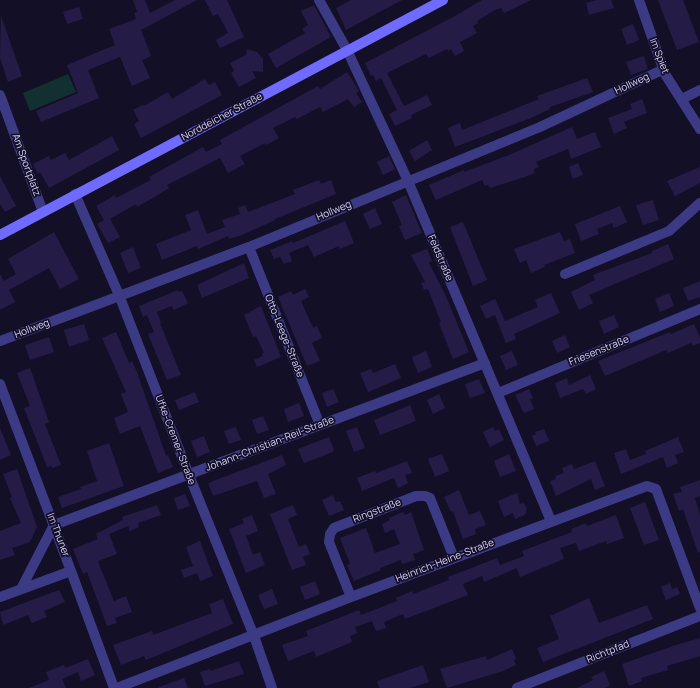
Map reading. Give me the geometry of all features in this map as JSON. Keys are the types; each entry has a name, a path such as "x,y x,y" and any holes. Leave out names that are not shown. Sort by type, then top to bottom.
{"main road":[{"name":"Norddeicher Straße","path":"0,235 443,0"}],"street":[{"name":"Feldstraße","path":"319,0 347,50 408,181 551,521"},
{"name":"Im Spiet","path":"639,0 662,70 700,129"},
{"name":"Hollweg","path":"0,341 249,247 540,127 662,70"},
{"path":"682,99 700,90"},
{"name":"Am Sportplatz","path":"0,96 43,212"},
{"name":"Ufke-Cremer-Straße","path":"75,194 119,295 254,636 272,688"},
{"path":"565,274 670,231 700,203"},
{"name":"Otto-Leege-Straße","path":"249,247 320,424"},
{"name":"Friesenstraße","path":"498,393 700,309"},
{"name":"Johann-Christian-Reil-Straße","path":"54,525 485,363"},
{"name":"Im Thuner","path":"0,384 114,688"},
{"name":"Heinrich-Heine-Straße","path":"117,688 254,636 350,597 647,486 656,489 700,608"},
{"name":"Ringstraße","path":"350,597 329,542 331,531 334,528 416,496 425,496 430,498 454,558"},
{"path":"21,589 54,525"},
{"path":"0,597 71,571"},
{"name":"Richtpfad","path":"517,688 700,616"}],"green space":[{"path":"68,74 76,92 30,111 23,93"}],"building":[{"path":"133,0 145,0 150,13 175,0 197,0 141,30 151,56 142,60 150,78 132,86 120,57 88,70 99,98 41,122 36,111 78,93 67,65 115,45 109,29 136,19 134,13 137,12"},
{"path":"205,0 227,0 244,37 220,48 216,40 228,33 218,14 213,16"},
{"path":"351,0 402,0 346,30 336,8"},
{"path":"482,0 531,0 504,13 501,8 495,10 477,21 478,23 473,26 477,33 460,42 464,51 455,56 451,49 448,51 447,49 429,58 426,54 387,73 404,106 427,95 432,105 411,115 412,118 395,126 389,114 397,110 381,78 376,81 373,75 371,76 365,63 455,16"},
{"path":"597,0 611,0 614,8 589,15 586,3"},
{"path":"658,0 683,0 699,42 677,50"},
{"path":"314,5 331,37 276,68 268,54 305,33 302,29 308,25 301,11"},
{"path":"79,7 83,19 67,24 63,12"},
{"path":"1,16 22,76 8,82 0,58"},
{"path":"633,24 639,40 627,45 621,29"},
{"path":"247,49 257,52 263,59 263,72 252,71 256,78 239,87 231,73 234,71 230,63 246,55"},
{"path":"644,56 648,69 631,75 626,62"},
{"path":"347,72 359,91 356,93 362,102 354,107 348,99 323,112 320,107 297,119 295,117 273,128 279,138 266,145 265,143 240,156 245,164 228,173 220,158 167,185 169,188 146,202 137,207 136,204 110,219 120,237 108,243 97,224 104,220 96,206 115,195 116,198 151,180 149,177 203,147 206,152 222,144 220,140 318,86 320,89"},
{"path":"587,78 593,92 550,107 550,109 531,118 455,147 448,128 460,123 462,130 539,99 537,96"},
{"path":"205,79 209,85 215,82 222,95 141,138 134,124 139,121 133,110 143,105 144,106 168,92 172,99"},
{"path":"642,99 647,113 624,122 627,128 614,134 608,118 632,109 630,104"},
{"path":"572,127 577,139 595,132 601,147 571,159 568,149 536,162 539,167 534,169 535,173 525,177 490,188 488,185 485,186 482,180 436,200 429,185 464,170 464,172 509,155"},
{"path":"112,136 119,150 49,188 40,172 38,174 33,164 49,156 51,160 65,153 69,160"},
{"path":"427,140 432,150 415,161 409,151"},
{"path":"389,156 395,169 383,175 377,162"},
{"path":"578,163 583,175 573,179 569,167"},
{"path":"700,167 700,183 675,196 667,181"},
{"path":"0,176 16,206 5,212 0,204"},
{"path":"319,180 321,184 331,180 336,194 275,219 242,235 229,239 228,236 198,249 197,246 162,260 156,244 191,230 185,215 198,210 207,234 225,227 222,220 240,214 238,208 245,205 248,212 295,194 293,190"},
{"path":"406,195 422,233 405,240 399,226 402,225 392,202"},
{"path":"653,200 659,220 643,225 636,205"},
{"path":"620,206 627,222 614,228 612,223 597,229 599,234 581,241 575,224"},
{"path":"375,208 382,224 370,229 363,214"},
{"path":"345,221 354,243 340,249 339,246 314,257 308,245 289,253 292,261 284,264 280,257 274,259 270,250 292,241 293,243"},
{"path":"463,222 487,280 473,286 450,227"},
{"path":"54,232 79,279 60,289 49,268 9,290 15,302 0,310 0,274 4,281 16,274 8,259"},
{"path":"560,232 564,241 570,239 575,253 544,265 545,267 531,273 526,260 520,263 514,249"},
{"path":"668,244 674,259 589,295 593,303 579,310 571,292 595,280 593,275 652,253 652,251"},
{"path":"133,247 141,268 128,273 120,253"},
{"path":"427,249 432,261 429,263 445,294 469,352 453,359 428,289 424,290 421,283 425,282 411,255"},
{"path":"244,263 249,278 202,298 197,285"},
{"path":"700,281 700,297 688,301 683,288"},
{"path":"305,289 309,297 301,301 313,328 317,326 322,338 312,343 320,361 307,366 278,297 291,291 293,295"},
{"path":"178,290 179,292 182,291 188,303 174,310 172,306 157,312 181,375 167,380 148,334 154,332 147,315 143,317 139,306"},
{"path":"551,293 560,313 514,334 516,339 506,343 495,315 486,319 480,306 495,299 505,321 538,307 535,300"},
{"path":"669,293 674,306 660,312 655,299"},
{"path":"261,306 281,357 257,367 254,360 263,356 262,353 264,353 256,336 253,337 244,315"},
{"path":"614,315 619,327 604,334 599,321"},
{"path":"84,324 89,340 69,347 64,330"},
{"path":"694,324 700,337 700,343 693,346 691,343 668,353 666,350 605,376 598,361"},
{"path":"116,332 129,363 132,361 137,372 166,456 168,455 173,467 158,473 140,426 120,434 114,418 128,412 121,394 126,392 102,338"},
{"path":"565,335 570,347 557,353 552,341"},
{"path":"49,337 54,352 30,360 25,345"},
{"path":"426,351 432,367 418,373 412,357"},
{"path":"512,351 518,365 506,370 500,356"},
{"path":"395,364 401,378 368,392 360,373 371,369 373,373"},
{"path":"30,368 49,422 45,424 61,465 52,468 52,466 47,467 24,408 30,406 17,373"},
{"path":"590,375 596,389 586,394 583,389 560,398 555,383 567,378 569,385"},
{"path":"479,379 485,393 470,398 465,384"},
{"path":"333,389 339,402 327,407 322,393"},
{"path":"529,389 533,398 530,399 534,409 524,413 515,395"},
{"path":"195,392 199,402 179,410 175,400"},
{"path":"439,394 445,408 433,414 427,400"},
{"path":"299,403 304,416 288,422 284,409"},
{"path":"410,405 416,421 380,435 374,420"},
{"path":"263,416 269,430 257,434 252,420"},
{"path":"236,427 241,440 229,444 224,431"},
{"path":"357,427 365,448 354,452 346,431"},
{"path":"493,427 495,431 499,429 504,440 490,447 483,432"},
{"path":"0,428 11,455 0,460"},
{"path":"544,429 549,441 536,446 532,436 536,434 535,432"},
{"path":"204,436 210,452 197,457 191,441"},
{"path":"329,437 334,450 333,452 304,463 298,449"},
{"path":"678,437 684,452 675,455 678,463 667,468 663,457 621,474 614,453 626,449 630,460 646,454 645,451"},
{"path":"109,443 124,486 62,508 58,497 81,489 80,487 97,481 87,451"},
{"path":"442,454 449,471 435,477 428,459"},
{"path":"509,454 516,471 500,477 494,461"},
{"path":"282,455 286,465 268,474 276,494 264,498 257,481 213,496 208,483"},
{"path":"407,461 412,473 405,475 408,483 398,488 394,478 362,491 357,478 375,471 376,473"},
{"path":"595,461 605,486 595,490 591,479 556,496 550,481 556,479 555,476 564,473 562,468 572,464 574,469"},
{"path":"17,469 37,527 30,542 12,548 15,555 0,560 0,531 21,523 10,498 12,497 3,474"},
{"path":"700,480 700,496 695,498 700,515 700,552 698,553 683,509 679,511 673,494 682,492 680,487"},
{"path":"459,490 469,515 480,511 486,525 475,529 476,534 463,539 453,511 451,512 444,497"},
{"path":"517,493 520,504 524,503 527,509 525,515 515,519 513,513 504,517 498,501"},
{"path":"185,494 190,506 178,510 174,498"},
{"path":"333,495 336,502 340,501 344,510 329,516 322,500"},
{"path":"645,502 659,540 644,545 630,508"},
{"path":"157,505 161,515 138,523 139,527 130,531 128,526 109,534 117,554 98,561 114,601 126,596 132,612 115,618 117,623 107,626 87,572 83,574 73,549 98,539 96,534 123,520 122,517"},
{"path":"293,505 297,515 288,519 299,547 306,544 310,554 303,557 306,565 292,570 270,514"},
{"path":"403,512 405,515 411,512 424,550 413,554 415,560 402,564 401,560 380,568 381,570 354,581 347,565 350,564 340,538 366,528 375,553 400,544 394,529 385,533 382,524 390,520 389,518"},
{"path":"252,515 258,531 246,536 253,555 260,552 265,565 246,573 229,529 244,523 242,519"},
{"path":"616,515 624,538 607,544 606,541 579,551 576,543 560,548 564,559 520,577 517,568 484,582 482,576 463,584 468,595 405,619 403,614 384,622 386,628 376,631 372,621 355,627 357,633 350,636 352,642 316,657 314,651 288,661 282,645 308,636 306,631 359,610 361,615 397,601 396,598 412,591 413,594 449,580 448,577 497,558 500,565 524,556 522,551 572,532 571,529 586,523 587,526"},
{"path":"200,541 213,576 200,581 197,573 184,578 181,570 193,566 186,547"},
{"path":"315,581 320,594 305,600 300,587"},
{"path":"670,583 672,589 677,587 680,594 666,600 661,587"},
{"path":"272,589 278,604 264,609 258,595"},
{"path":"59,590 65,602 44,611 47,617 32,623 28,615 3,625 0,612"},
{"path":"589,598 599,623 647,605 653,619 543,662 537,648 559,639 550,616"},
{"path":"223,599 233,624 146,660 144,656 121,665 113,645 152,631 153,635 212,613 209,604"},
{"path":"700,638 700,656 667,666 668,670 641,678 642,681 629,686 622,664"},
{"path":"512,649 516,659 514,660 516,665 503,671 447,688 440,669 486,656 487,660"},
{"path":"88,659 95,675 81,681 78,672 62,679 66,688 29,688 49,680 46,672 64,665 65,668"},
{"path":"239,661 244,674 205,686 200,672 210,669 211,671"},
{"path":"423,665 429,682 410,688 379,688 377,681"},
{"path":"604,671 610,685 605,688 577,688 593,680 591,677"},
{"path":"184,678 188,688 159,688 159,687"}]}
